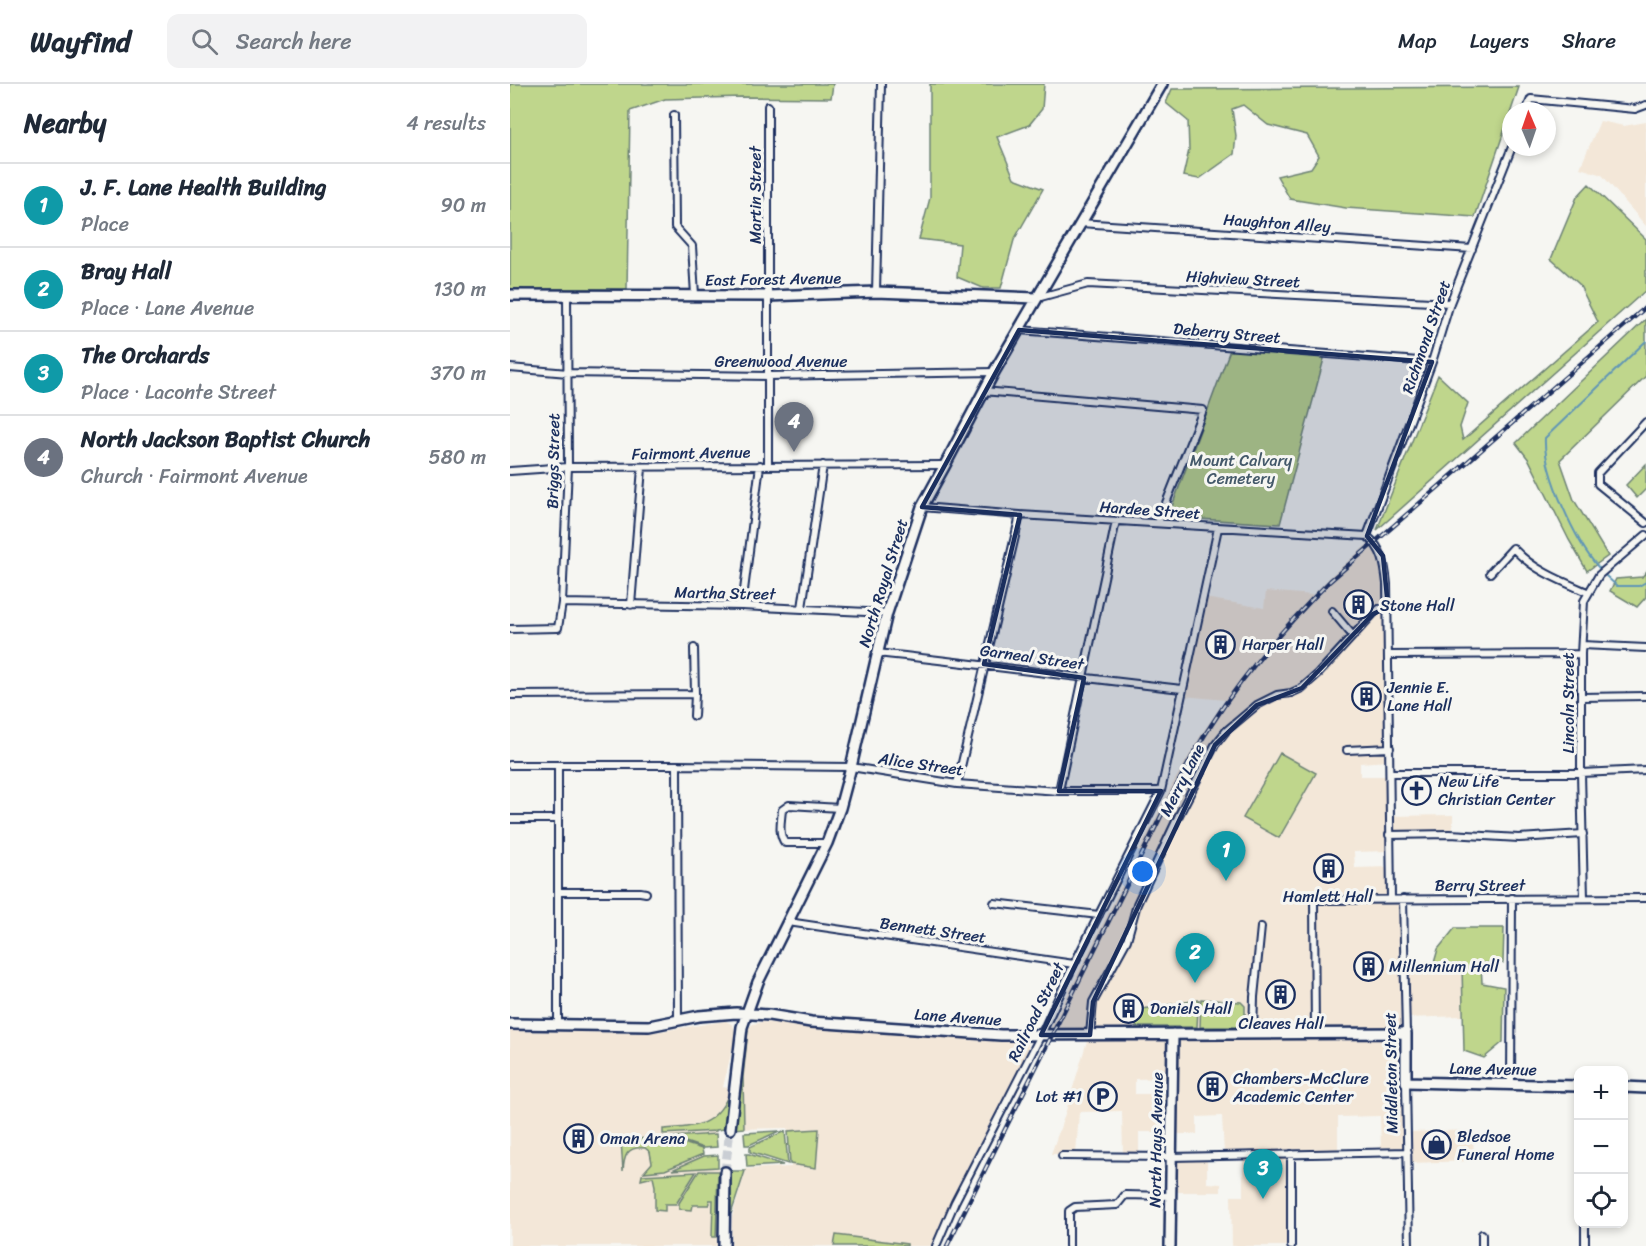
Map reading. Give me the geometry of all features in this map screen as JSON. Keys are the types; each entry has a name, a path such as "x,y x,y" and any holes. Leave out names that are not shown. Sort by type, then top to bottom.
{"street":[{"path":"876,292 881,84"},
{"name":"North Royal Street","path":"730,1129 742,1028 758,982 827,843 840,808 887,612 922,507 983,391 1162,84"},
{"path":"1530,102 1531,99 1635,109 1646,105"},
{"name":"Martin Street","path":"768,106 768,465"},
{"path":"674,115 675,227 692,246 695,295"},
{"name":"Richmond Street","path":"1367,536 1432,362 1450,303 1508,156"},
{"name":"Haughton Alley","path":"1080,223 1472,249"},
{"name":"Highview Street","path":"1036,298 1088,284 1450,303"},
{"name":"East Forest Avenue","path":"510,295 768,296 876,292 1036,298"},
{"name":"Briggs Street","path":"510,629 558,628 562,603 567,467 567,295"},
{"name":"Deberry Street","path":"1019,330 1432,362"},
{"name":"Greenwood Avenue","path":"510,368 568,373 768,376 994,372"},
{"path":"983,391 1203,410 1158,523"},
{"path":"1646,422 1598,474 1598,484 1646,524"},
{"path":"742,606 760,465"},
{"path":"802,608 823,465"},
{"name":"Fairmont Avenue","path":"510,471 567,467 945,465"},
{"path":"631,605 642,468"},
{"name":"Hardee Street","path":"922,507 1367,536"},
{"path":"957,784 1020,515"},
{"path":"1059,791 1116,521"},
{"name":"Railroad Street","path":"936,1246 955,1202 1041,1035 1161,791 1218,528"},
{"path":"1490,573 1513,548 1522,559 1555,579 1587,592 1599,575 1646,535"},
{"path":"1367,536 1375,543 1383,556 1388,607 1391,899"},
{"name":"Lincoln Street","path":"1584,898 1581,654 1584,601 1587,592"},
{"name":"Martha Street","path":"562,603 742,606 887,612"},
{"name":"Merry Lane","path":"1090,1035 1096,997 1126,940 1137,904 1215,745 1226,730 1257,705 1277,695 1291,693 1302,688 1379,609 1388,607"},
{"path":"1332,611 1353,636"},
{"path":"1582,645 1646,648"},
{"path":"693,716 694,648"},
{"name":"Garneal Street","path":"877,653 1182,689"},
{"path":"1388,655 1581,654"},
{"path":"510,696 695,694"},
{"path":"1582,697 1646,696"},
{"path":"1347,750 1390,748"},
{"name":"Alice Street","path":"510,765 851,767 957,784 1059,791 1161,791"},
{"path":"558,765 558,1024"},
{"path":"677,765 678,1021"},
{"path":"1390,773 1581,773 1646,770"},
{"path":"827,843 785,843 781,832 782,810 789,805 840,808"},
{"path":"510,819 558,819"},
{"path":"1389,835 1450,834 1519,838 1583,834"},
{"path":"559,892 646,893"},
{"path":"1511,1083 1512,898"},
{"name":"Berry Street","path":"1315,1033 1314,900 1646,898"},
{"name":"Middleton Street","path":"1403,899 1409,1246"},
{"path":"994,903 1100,915"},
{"name":"Bennett Street","path":"788,922 1074,964"},
{"path":"1253,1034 1261,927"},
{"name":"Lane Avenue","path":"510,1024 649,1026 717,1014 747,1013 811,1022 971,1033 1041,1035 1406,1033"},
{"name":"North Hays Avenue","path":"1170,1246 1173,1034"},
{"name":"Lane Avenue","path":"1406,1082 1574,1086"},
{"path":"1628,1087 1646,1088"},
{"path":"1062,1156 1171,1157 1408,1152"},
{"path":"1291,1154 1291,1246"},
{"path":"724,1246 726,1172"},
{"path":"1069,1246 1069,1211 1075,1207 1117,1205 1125,1196 1170,1196"},
{"path":"1585,1228 1585,1246"},
{"path":"1482,1234 1482,1246"}],"highlighted area":[{"path":"1019,330 1432,362 1367,536 1383,556 1388,607 1373,614 1302,688 1257,705 1215,745 1093,1002 1090,1035 1041,1035 1161,791 1059,791 1084,678 984,664 1020,515 922,507"}],"shaded area":[{"path":"1600,121 1624,126 1646,122 1646,226 1602,175 1580,168"},
{"path":"1369,543 1378,551 1385,575 1388,761 1360,763 1360,776 1389,776 1389,816 1453,815 1453,833 1388,834 1388,851 1354,852 1355,868 1389,867 1389,900 1402,900 1405,1150 1381,1150 1380,1116 1338,1117 1338,1150 1287,1153 1287,1246 1232,1246 1231,1196 1243,1196 1243,1153 1224,1154 1222,1116 1197,1117 1197,1134 1172,1134 1173,1078 1135,1079 1135,1094 1169,1094 1169,1132 1139,1132 1139,1155 1123,1156 1122,1111 1079,1112 1076,1154 1051,1154 1066,1111 1088,1032 1059,1031 1051,1027 1172,785 1201,735 1225,700 1183,696 1205,598 1264,608 1266,591 1313,595"},
{"path":"1462,967 1462,1016 1407,1018 1407,968"},
{"path":"726,1021 733,1025 736,1033 723,1087 728,1088 731,1085 724,1129 716,1130 717,1147 703,1148 702,1151 704,1156 718,1155 718,1171 720,1172 718,1246 510,1246 510,1031 648,1033"},
{"path":"762,1022 1028,1041 1028,1050 1018,1073 951,1201 933,1246 731,1246 732,1217 746,1169 791,1167 788,1128 735,1129 747,1032 753,1024"},
{"path":"1473,1130 1474,1161 1409,1163 1409,1132"},
{"path":"1172,1158 1207,1158 1207,1183 1221,1184 1221,1192 1172,1192"}],"green space":[{"path":"510,84 833,84 831,98 665,99 630,111 627,289 510,289"},
{"path":"930,84 1044,84 1042,109 1029,125 997,137 1014,178 1043,189 1014,240 1001,288 983,288 957,277 960,244 919,239 930,198"},
{"path":"1519,87 1514,102 1502,102 1502,137 1475,217 1346,208 1290,199 1277,176 1311,168 1319,156 1307,135 1268,125 1243,105 1232,109 1236,136 1234,154 1199,179 1183,176 1189,150 1188,121 1166,103 1172,89"},
{"path":"1589,184 1646,239 1646,290 1377,530 1438,375 1468,403 1460,427 1463,440 1598,322 1579,284 1551,259 1577,197"},
{"path":"1646,319 1646,376 1560,460 1574,500 1608,556 1587,571 1529,460 1516,443"},
{"name":"Mount Calvary Cemetery","path":"1231,347 1325,355 1280,524 1168,517"},
{"path":"1646,464 1646,489 1637,498 1626,485"},
{"path":"1646,572 1646,597 1637,607 1610,591 1616,579 1642,577"},
{"path":"1280,753 1316,773 1279,838 1243,818"},
{"path":"1455,928 1504,928 1503,963 1481,963 1482,983 1504,987 1503,1042 1484,1058 1464,1051 1462,967 1434,963 1438,949"},
{"path":"1201,999 1241,1002 1245,1006 1243,1027 1200,1027"},
{"path":"1199,1000 1199,1006 1194,1005 1193,1007 1198,1009 1197,1027 1136,1027 1136,1010"},
{"path":"748,1030 743,1077 744,1128 735,1129"},
{"path":"728,1096 724,1129 663,1134 663,1129 693,1126 709,1120"},
{"path":"819,1129 816,1168 790,1164 788,1131"},
{"path":"779,1131 749,1145 745,1145 744,1133"},
{"path":"785,1131 788,1164 750,1152 750,1147"},
{"path":"716,1134 717,1147 703,1148 671,1137"},
{"path":"665,1137 702,1149 703,1154 665,1170 644,1172 652,1163 650,1152 645,1148 634,1149 625,1157 623,1171 621,1140"},
{"path":"746,1154 749,1154 783,1165 747,1167"},
{"path":"718,1155 718,1167 672,1170 704,1156"},
{"path":"699,1171 718,1171 716,1237 712,1237 713,1200 709,1200 709,1205 693,1205 692,1210 679,1209 679,1203"},
{"path":"731,1171 745,1171 731,1214"},
{"path":"696,1172 676,1204 665,1204 665,1211 655,1210 653,1177 641,1180 642,1175"},
{"path":"836,1235 907,1244 907,1246 834,1246"}],"waterway":[{"path":"1599,568 1571,525 1555,487 1549,469 1545,438 1646,341"},
{"path":"1606,576 1617,586 1639,586 1646,582"}],"tunnel":[{"path":"725,1172 730,1129"}],"railway":[{"path":"947,1246 1194,752 1251,669 1297,615 1330,581 1646,307"}],"place":[{"name":"North Jackson Baptist Church","path":"794,452"},
{"name":"Stone Hall","path":"1359,605"},
{"name":"Harper Hall","path":"1221,644"},
{"name":"Jennie E. Lane Hall","path":"1366,696"},
{"name":"New Life Christian Center","path":"1417,790"},
{"name":"Hamlett Hall","path":"1328,868"},
{"name":"J. F. Lane Health Building","path":"1226,881"},
{"name":"Millennium Hall","path":"1368,966"},
{"name":"Bray Hall","path":"1195,983"},
{"name":"Cleaves Hall","path":"1281,995"},
{"name":"Daniels Hall","path":"1129,1008"},
{"name":"Chambers-McClure Academic Center","path":"1212,1087"},
{"name":"Lot #1","path":"1103,1096"},
{"name":"Oman Arena","path":"579,1138"},
{"name":"Bledsoe Funeral Home","path":"1436,1145"},
{"name":"The Orchards","path":"1263,1199"}]}
